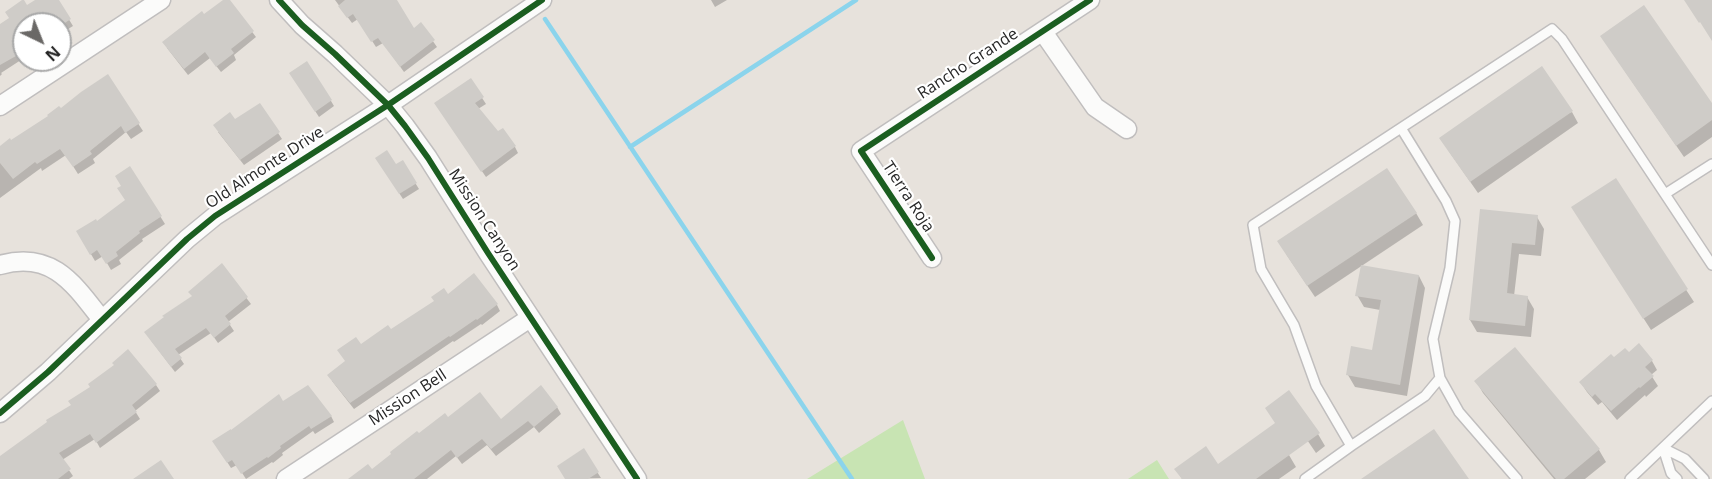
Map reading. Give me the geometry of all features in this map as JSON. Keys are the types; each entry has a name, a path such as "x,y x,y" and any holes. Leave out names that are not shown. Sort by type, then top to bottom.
{"street":[{"path":"0,106 161,0"},
{"name":"Mission Canyon","path":"279,0 302,25 388,105 428,158 530,318 637,479"},
{"name":"Old Almonte Drive","path":"0,413 48,372 187,239 215,216 388,105 542,0"},
{"name":"Rancho Grande","path":"861,151 1090,0"},
{"path":"1043,32 1095,107 1127,129"},
{"name":"Tierra Roja","path":"861,151 932,258"},
{"path":"0,265 29,262 52,267 76,285 102,320"},
{"name":"Mission Bell","path":"286,479 530,318"}],"lane":[{"path":"1351,446 1316,386 1294,325 1261,269 1253,225 1552,30 1562,39 1712,265"},
{"path":"1401,128 1446,201 1455,221 1450,268 1433,339 1440,378 1458,412 1517,479"},
{"path":"1665,194 1712,164"},
{"path":"1305,479 1425,396 1440,378"},
{"path":"1630,479 1712,401"},
{"path":"1663,447 1671,473 1677,479"},
{"path":"1663,447 1685,459 1704,479"}],"green space":[{"path":"903,420 925,479 807,479"},
{"path":"1157,460 1169,479 1128,479"}],"building":[{"path":"22,0 27,5 35,0 59,0 67,12 12,12 12,58 0,65 0,24 9,18 5,12"},
{"path":"223,0 230,0 254,31 231,49 234,53 216,67 205,52 184,69 162,42 202,11 204,14"},
{"path":"345,0 397,0 414,28 421,22 435,40 400,67 378,38 371,42 353,14 347,18 338,6"},
{"path":"1684,0 1712,0 1712,41 1700,22"},
{"path":"1644,5 1712,103 1712,120 1676,146 1600,36"},
{"path":"307,61 332,100 315,112 289,73"},
{"path":"1542,66 1573,111 1470,182 1439,138"},
{"path":"108,74 140,123 125,133 121,126 90,151 92,154 73,167 60,149 37,164 35,162 13,179 0,163 0,146 48,116 59,106 61,108"},
{"path":"471,78 484,97 475,103 498,131 503,128 516,146 481,172 434,103"},
{"path":"260,103 280,132 240,160 213,125 230,112 235,119"},
{"path":"387,150 396,164 403,160 417,183 399,194 375,158"},
{"path":"130,166 162,216 139,231 140,233 116,252 118,256 106,264 97,250 90,255 76,231 96,219 97,221 125,200 117,188 121,186 115,176"},
{"path":"1387,168 1417,213 1307,286 1277,241"},
{"path":"1616,178 1688,289 1643,319 1571,207"},
{"path":"1480,209 1538,215 1535,245 1512,243 1507,293 1528,296 1525,326 1469,320"},
{"path":"222,263 248,297 225,316 231,324 214,338 206,328 175,349 182,358 171,367 144,332 164,317 162,316 192,296 188,292"},
{"path":"1361,265 1419,275 1400,385 1346,375 1351,346 1372,350 1381,300 1355,296"},
{"path":"474,273 498,304 350,403 327,375 345,361 337,350 356,337 361,344 388,325 391,329 434,301 431,297 444,288 448,294"},
{"path":"1639,343 1653,360 1645,367 1654,376 1611,411 1595,394 1592,397 1579,382 1611,354 1614,357 1625,348 1629,352"},
{"path":"1515,347 1600,449 1564,479 1556,479 1474,381"},
{"path":"128,349 157,384 132,405 137,412 96,443 90,434 59,453 71,469 58,479 0,479 0,456 47,422 46,420 71,405 68,401 90,387 88,384 114,365 112,363"},
{"path":"308,385 332,416 311,429 309,426 280,446 281,448 268,458 241,474 232,460 227,463 212,441 231,430 279,394 283,401"},
{"path":"541,385 558,407 534,427 528,421 491,449 482,439 457,458 451,450 414,479 348,479 368,464 372,469 417,431 419,433 445,413 448,417 480,392 501,419"},
{"path":"1289,390 1320,433 1256,479 1182,479 1174,469 1206,446 1218,464 1275,423 1265,408"},
{"path":"1434,429 1469,479 1361,479"},
{"path":"584,448 599,472 588,479 565,479 557,466"},
{"path":"161,460 174,479 133,479"}],"waterway":[{"path":"630,147 856,0"},
{"path":"545,19 852,479"}],"cycle path":[{"path":"279,0 302,25 388,105 405,126 637,479"},
{"path":"0,413 48,372 187,239 215,216 388,105 542,0"},
{"path":"932,258 861,151 1090,0"}]}
